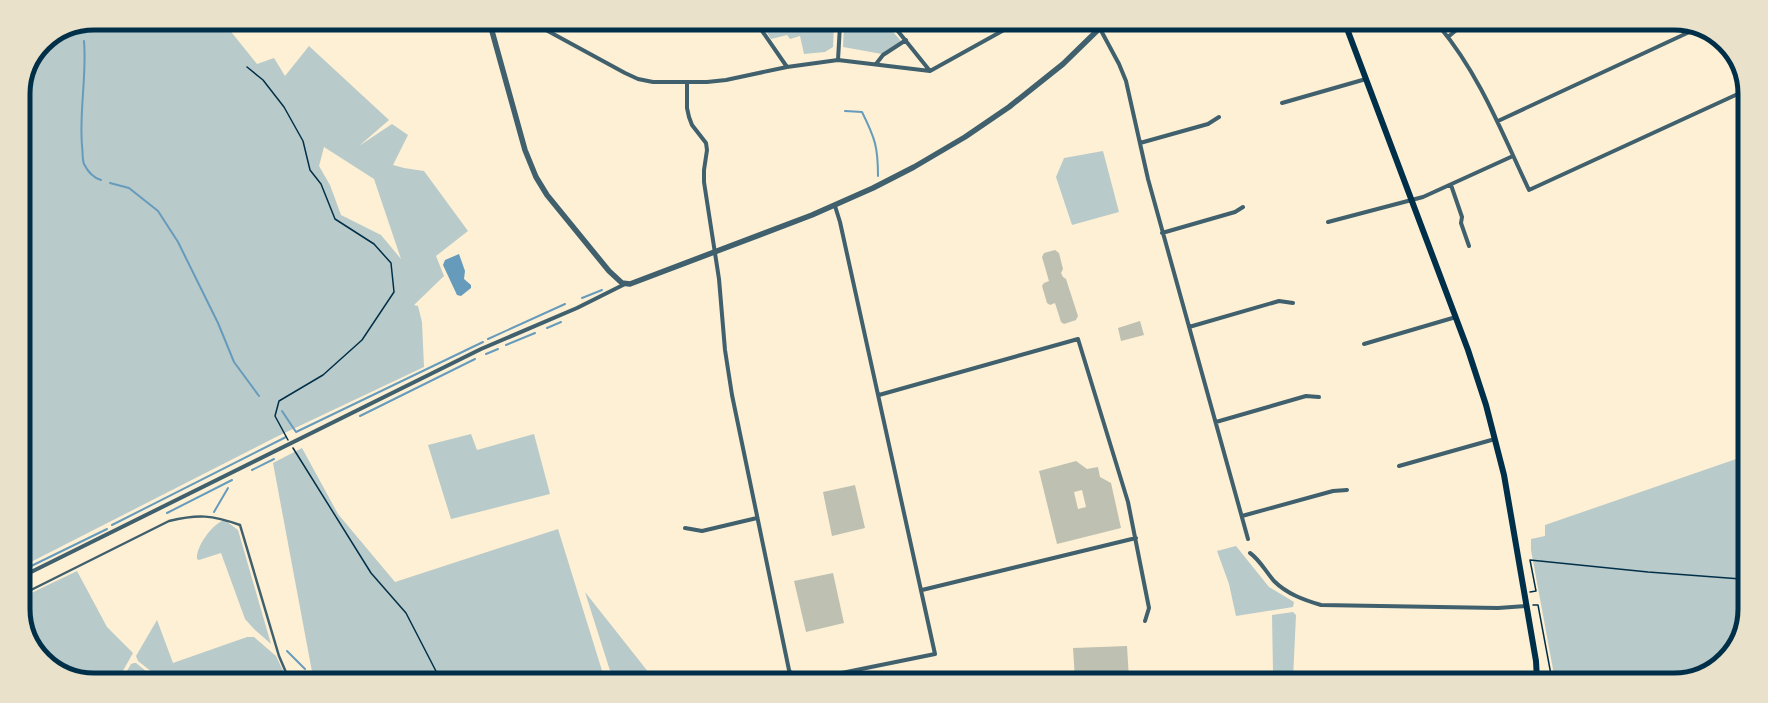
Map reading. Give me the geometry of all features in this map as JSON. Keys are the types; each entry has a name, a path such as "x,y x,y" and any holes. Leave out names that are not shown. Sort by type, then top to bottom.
{"main road":[{"path":"1348,30 1474,366 1496,438 1539,673"},
{"path":"1536,661 1537,673"}],"street":[{"path":"492,30 525,150 536,177 546,195 609,271 625,284"},
{"path":"546,30 625,74 638,79 653,82 687,83 726,80 787,67 838,60 930,71 1004,30"},
{"path":"761,30 787,67"},
{"path":"838,60 840,30"},
{"path":"897,30 930,71"},
{"path":"30,573 481,349 577,308 625,284 638,282 715,253 835,206 873,188 922,162 986,123 1042,82 1072,56 1096,30"},
{"path":"1102,30 1126,81 1162,233 1248,539"},
{"path":"1442,30 1478,81 1529,190 1738,94"},
{"path":"1448,37 1456,30"},
{"path":"1498,121 1690,32"},
{"path":"876,64 883,56 906,40"},
{"path":"1282,103 1366,79"},
{"path":"687,83 689,117 692,125 706,143 707,150 704,182 719,280 728,371 757,518 791,673"},
{"path":"1140,143 1208,124 1219,118"},
{"path":"1328,222 1412,200 1451,185 1513,156"},
{"path":"1451,185 1462,217 1460,223 1469,246"},
{"path":"835,206 840,222 879,395 935,654 842,673"},
{"path":"1162,233 1235,212 1243,207"},
{"path":"1189,327 1279,301 1293,302"},
{"path":"1364,344 1456,317"},
{"path":"879,395 1078,339 1128,502 1149,608 1145,621"},
{"path":"1216,422 1306,396 1319,397"},
{"path":"1399,466 1496,438"},
{"path":"1242,516 1333,491 1346,490"},
{"path":"685,528 702,531 757,518"},
{"path":"922,590 1136,538"},
{"path":"1250,552 1275,582 1285,590 1302,600 1321,605 1494,608 1526,606"}],"lane":[{"path":"30,590 169,521 190,516 217,517 240,525 279,656 286,673"}],"path":[{"path":"247,68 263,80 284,107 296,127 303,141 310,170 321,184 335,219 374,244 391,263 394,292 362,340 323,375 279,401 275,416 310,477 338,518 371,573 406,613 436,673"},
{"path":"1536,591 1530,560 1648,572 1738,579"},
{"path":"1538,604 1551,673"}],"shaded area":[{"path":"94,30 230,30 257,64 274,58 285,76 309,46 389,120 359,146 392,124 408,135 393,165 424,171 468,231 436,256 444,276 414,305 418,306 422,322 424,367 276,437 30,562 30,94 31,82 41,59 49,49 70,35 82,31","holes":["324,147 374,179 401,259 381,235 341,215 330,185 319,166"]},
{"path":"765,30 834,30 833,47 825,52 804,54 800,36 790,39 787,35 771,39"},
{"path":"844,30 891,30 901,41 882,54 843,47"},
{"path":"1103,151 1119,212 1072,225 1056,177 1064,158"},
{"path":"471,434 477,450 534,434 550,494 451,519 428,445"},
{"path":"302,448 338,514 395,582 558,529 603,673 312,673 273,463"},
{"path":"1738,458 1738,609 1735,629 1725,648 1709,662 1690,671 1674,673 1554,673 1531,550 1531,539 1545,536 1545,525"},
{"path":"222,521 226,521 238,530 271,644 245,619 221,553 199,560 197,559 197,554 205,537 213,527"},
{"path":"1236,546 1269,587 1294,602 1293,607 1236,616 1229,584 1217,551"},
{"path":"77,571 107,627 133,653 122,673 82,672 66,666 52,657 43,648 35,633 31,621 30,594"},
{"path":"585,592 649,673 611,673"},
{"path":"1293,612 1296,615 1293,673 1270,673 1273,672 1272,615"},
{"path":"157,620 173,663 247,637 254,637 276,656 284,673 153,673 138,661 136,656"},
{"path":"136,663 148,673 126,673 131,664"}],"water":[{"path":"459,254 465,271 464,279 471,285 471,288 461,296 457,295 443,265 445,260"}],"building":[{"path":"1055,250 1059,253 1063,269 1061,273 1066,279 1078,316 1076,320 1064,324 1061,322 1055,303 1050,305 1047,303 1042,286 1044,283 1049,281 1042,257 1044,253"},
{"path":"1140,321 1144,335 1121,341 1118,328"},
{"path":"1076,461 1087,469 1098,467 1100,477 1111,483 1121,528 1057,544 1039,471","holes":["1082,490 1086,507 1078,509 1074,492"]},
{"path":"855,485 865,528 832,536 823,492"},
{"path":"833,573 844,623 806,632 794,581"},
{"path":"1127,646 1129,673 1075,673 1073,648"}],"waterway":[{"path":"84,41 85,67 81,133 83,160 89,172 101,180"},
{"path":"845,111 862,112 875,143 878,176"},
{"path":"110,183 129,188 158,211 178,242 218,323 234,362 259,396"},
{"path":"582,298 602,290"},
{"path":"488,339 565,304"},
{"path":"547,328 561,322"},
{"path":"506,345 535,333"},
{"path":"282,411 296,432 483,342"},
{"path":"486,354 498,349"},
{"path":"360,416 475,359"},
{"path":"112,525 286,437"},
{"path":"252,470 274,459"},
{"path":"167,513 232,480"},
{"path":"214,512 228,488"},
{"path":"30,567 107,529"},
{"path":"287,651 305,669"}]}
